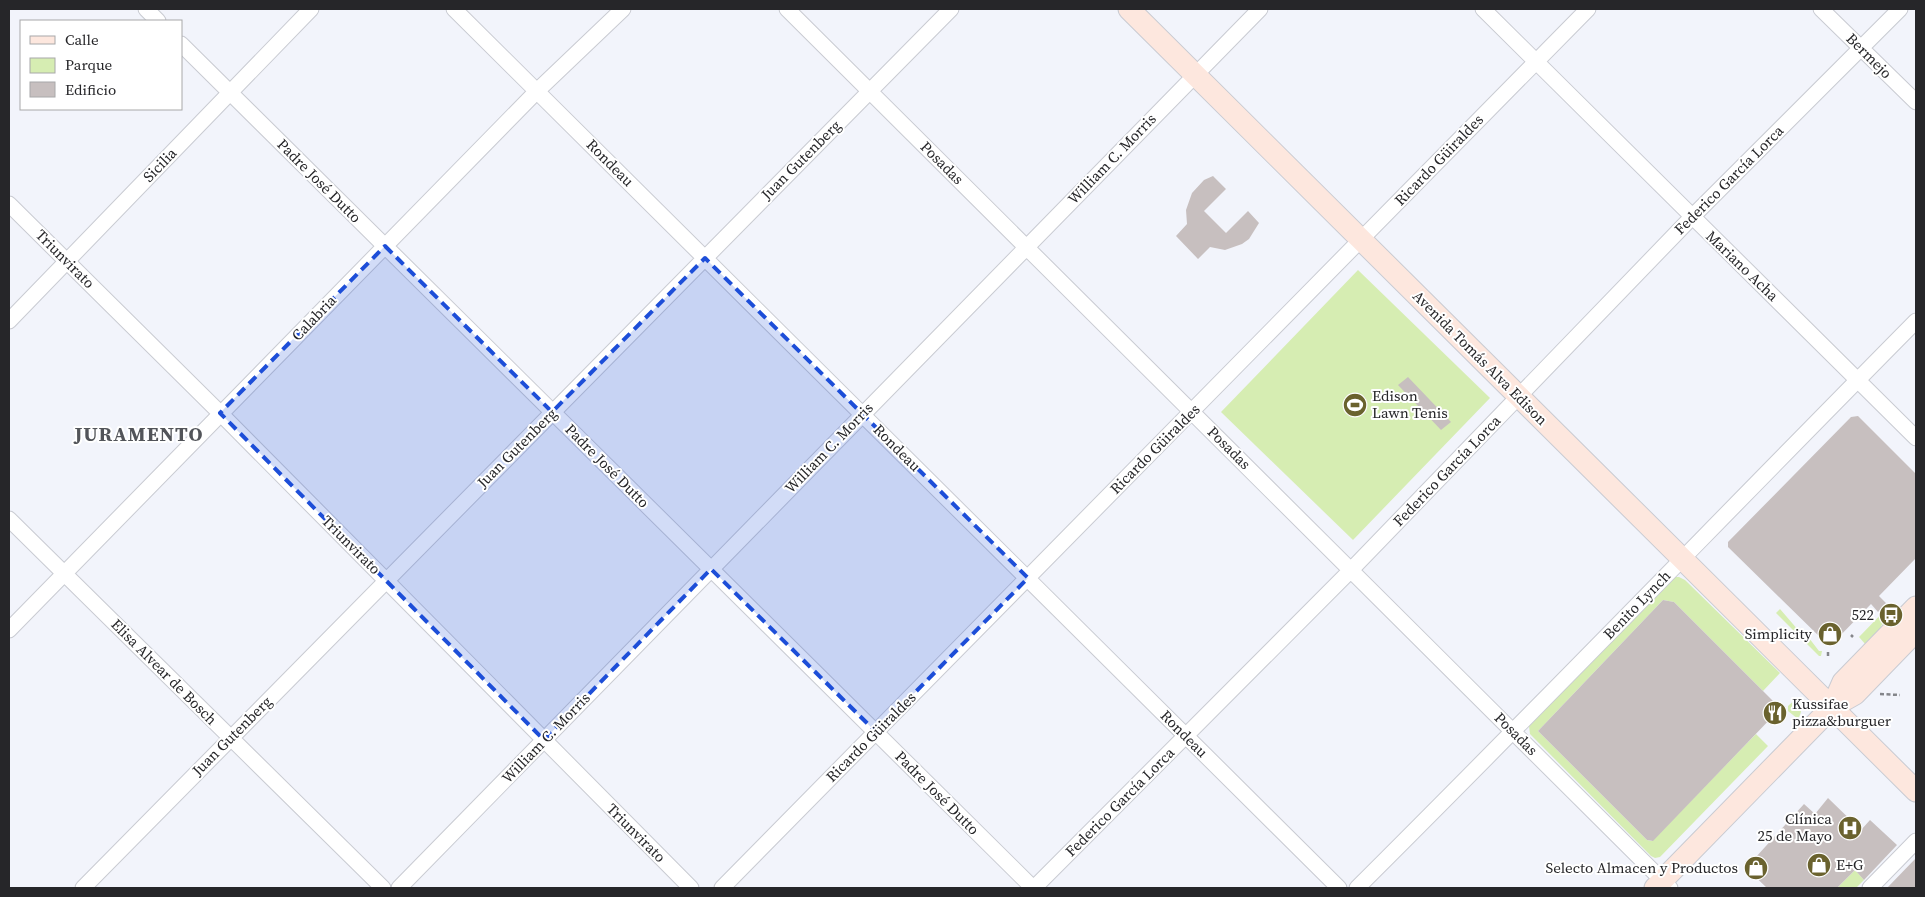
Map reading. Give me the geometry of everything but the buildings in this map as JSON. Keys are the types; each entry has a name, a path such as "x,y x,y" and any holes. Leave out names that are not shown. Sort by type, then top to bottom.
{"main road":[{"name":"Avenida Tomás Alva Edison","path":"1129,9 1916,791"},
{"path":"1832,707 1843,682 1916,607"},
{"path":"1662,886 1832,707 1855,694 1916,631"}],"street":[{"path":"146,9 157,20"},
{"name":"Sicilia","path":"9,321 311,9"},
{"name":"Rondeau","path":"454,9 1340,888"},
{"name":"Calabria","path":"9,630 537,91 623,9"},
{"name":"Posadas","path":"787,9 1514,732 1662,886"},
{"name":"Juan Gutenberg","path":"83,888 951,9"},
{"name":"William C. Morris","path":"399,888 1260,9"},
{"name":"Mariano Acha","path":"1483,9 1916,438"},
{"name":"Ricardo Güiraldes","path":"722,888 1588,9"},
{"name":"Bermejo","path":"1821,9 1916,102"},
{"name":"Federico García Lorca","path":"1033,888 1351,570 1692,217 1900,9"},
{"name":"Padre José Dutto","path":"182,45 1033,888"},
{"name":"Triunvirato","path":"9,204 220,413 691,888"},
{"name":"Benito Lynch","path":"1357,888 1514,732 1682,558 1916,321"},
{"name":"Elisa Alvear de Bosch","path":"9,519 383,888"},
{"path":"1870,888 1916,841"}],"path":[{"path":"1828,651 1828,656"}],"highlighted area":[{"path":"385,246 552,412 705,258 1028,578 876,732 711,569 544,740 220,413"}],"green space":[{"name":"Edison Lawn Tenis","path":"1358,270 1490,398 1353,540 1221,412"},
{"path":"1673,577 1685,580 1780,673 1763,691 1674,602 1663,600 1538,731 1647,840 1652,841 1756,734 1768,746 1660,857 1655,858 1530,734 1529,726"},
{"path":"1891,604 1897,610 1881,626 1883,629 1866,645 1859,637"},
{"path":"1780,609 1799,631 1809,638 1819,651 1822,651 1821,656 1776,613"},
{"path":"1798,697 1801,708 1798,719 1788,711 1788,706"},
{"path":"1855,870 1864,880 1856,888 1837,888"}],"place":[{"name":"Edison Lawn Tenis","path":"1355,405"},
{"name":"522","path":"1891,615"},
{"name":"Simplicity","path":"1830,634"},
{"name":"Kussifae pizza&burguer","path":"1775,713"},
{"name":"Clínica 25 de Mayo","path":"1850,828"},
{"name":"E+G","path":"1819,865"},
{"name":"Selecto Almacen y Productos","path":"1756,868"}],"district":[{"name":"JURAMENTO","path":"139,434"}]}
